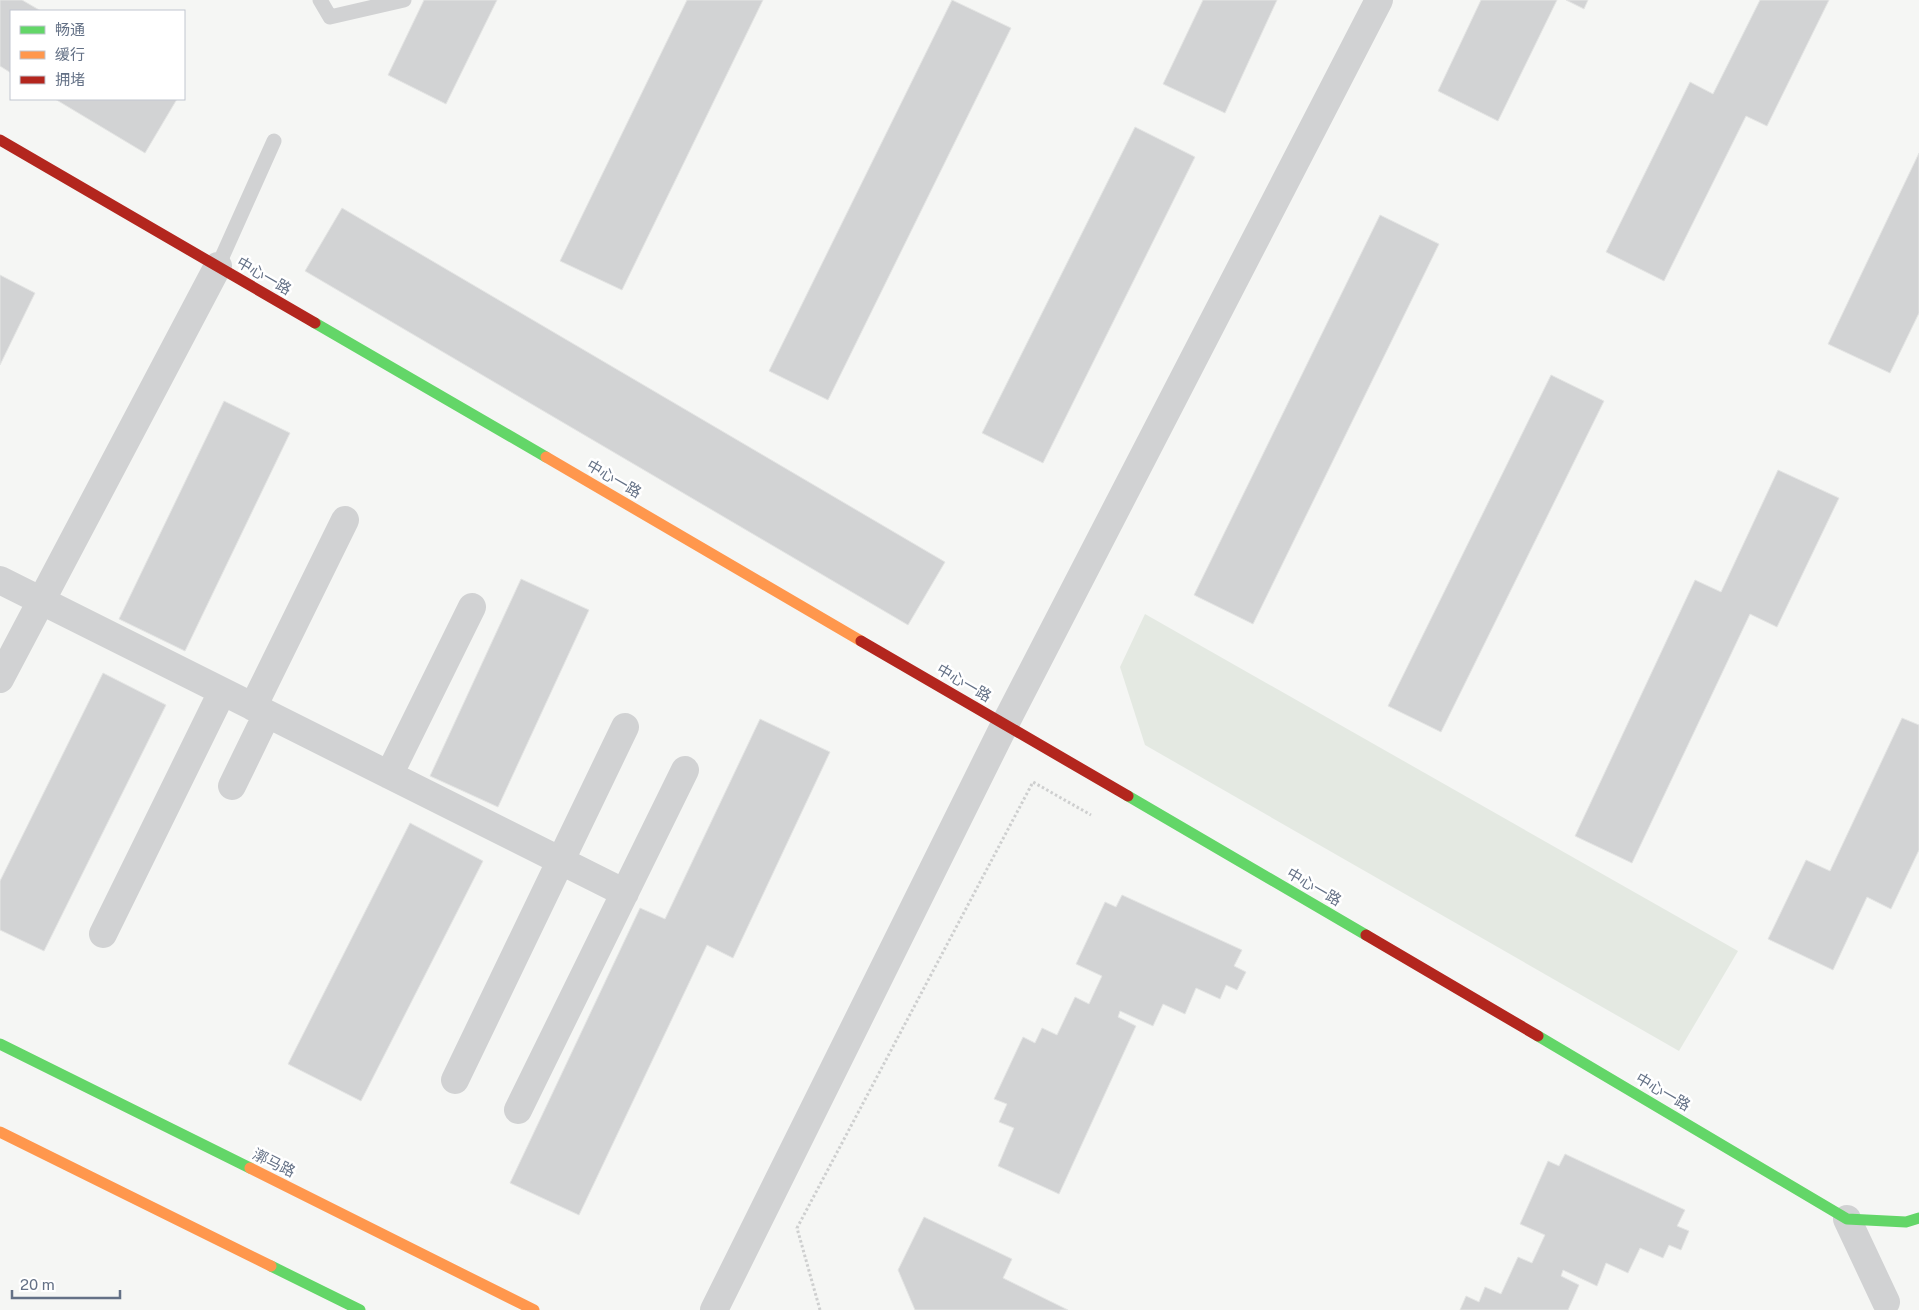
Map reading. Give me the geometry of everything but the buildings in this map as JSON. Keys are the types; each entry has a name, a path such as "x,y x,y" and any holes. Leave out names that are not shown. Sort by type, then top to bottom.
{"street":[{"path":"714,1310 1005,724 1379,0"},
{"name":"中心一路","path":"0,140 1005,724 1802,1190 1847,1219 1906,1222 1919,1218"},
{"path":"0,679 218,266"},
{"path":"232,786 260,711 345,520"},
{"path":"0,580 626,893"},
{"path":"389,775 472,607"},
{"path":"104,934 222,692"},
{"path":"455,1080 625,727"},
{"path":"518,1110 685,770"},
{"name":"漷马路","path":"0,1044 534,1310"},
{"path":"0,1132 360,1310"},
{"path":"1847,1219 1886,1302"}],"lane":[{"path":"320,0 330,16 404,0"},
{"path":"218,266 274,141"}],"path":[{"path":"820,1310 798,1228 1032,782 1093,816"}],"shaded area":[{"path":"1145,614 1738,951 1679,1051 1145,745 1120,667"}],"traffic: fast":[{"path":"315,323 546,457"},
{"path":"1128,796 1366,935"},
{"path":"1538,1036 1847,1219 1906,1222 1919,1218"},
{"path":"0,1044 250,1168"},
{"path":"271,1266 360,1310"}],"traffic: slow":[{"path":"546,457 861,641"},
{"path":"0,1132 271,1266"},
{"path":"250,1168 534,1310"}],"traffic: jam":[{"path":"0,140 315,323"},
{"path":"861,641 1128,796"},
{"path":"1366,935 1538,1036"}]}
